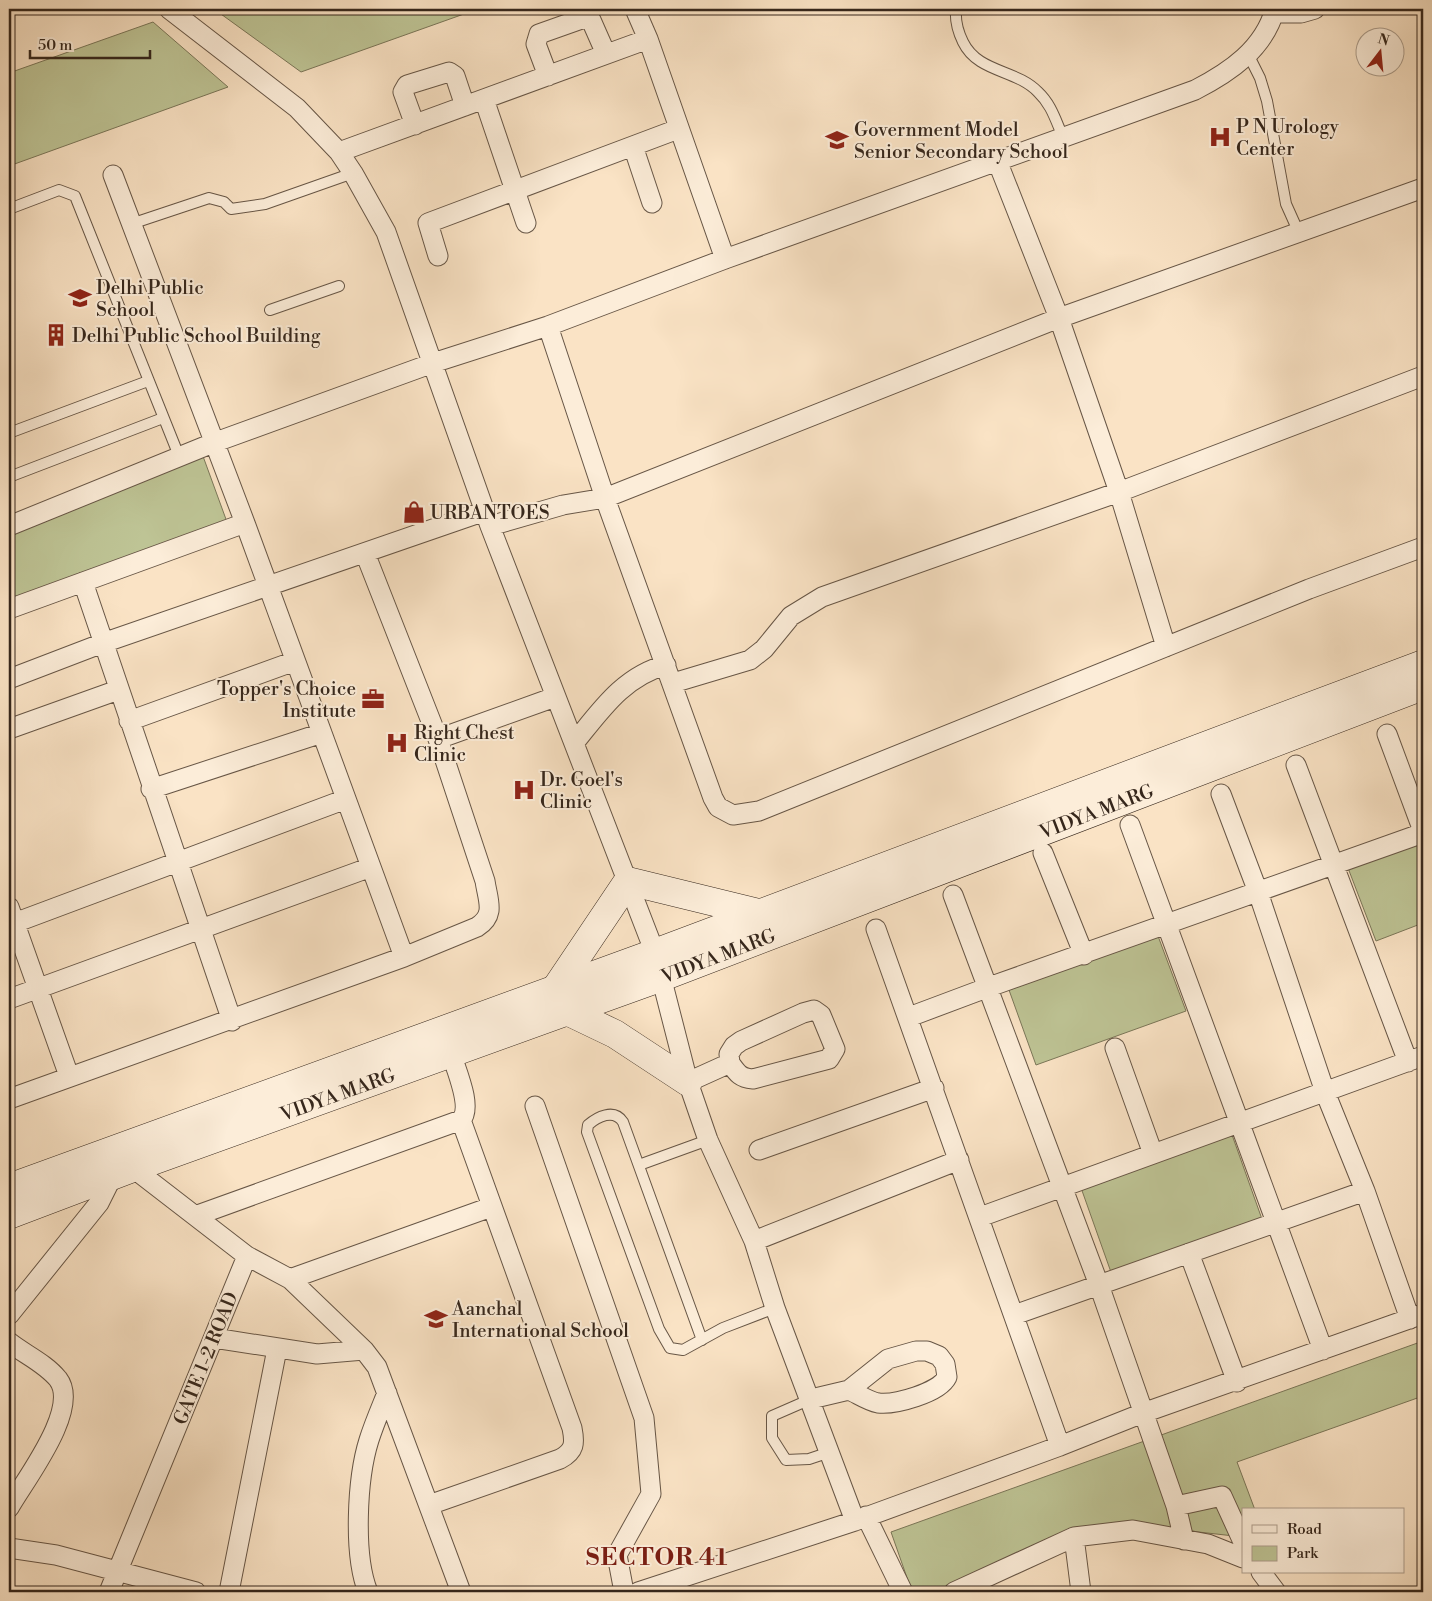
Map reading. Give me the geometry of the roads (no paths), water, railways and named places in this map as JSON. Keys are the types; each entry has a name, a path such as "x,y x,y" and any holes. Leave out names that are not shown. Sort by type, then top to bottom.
{"main road":[{"name":"VIDYA MARG","path":"659,965 759,914 1423,664"},
{"name":"VIDYA MARG","path":"9,1188 562,1000 1423,686"},
{"path":"688,1082 562,1000 628,881 759,914"},
{"name":"VIDYA MARG","path":"9,1215 123,1171 451,1053 562,1000"}],"street":[{"path":"169,9 297,108 339,152 386,232 488,519 659,965 688,1082 708,1140 754,1242 775,1308 830,1452 861,1519 903,1592"},
{"path":"635,9 648,39 725,259"},
{"path":"9,526 213,443 433,363 548,326 725,259 998,163 1195,90 1225,75 1248,54 1263,37 1274,11 1301,13 1315,9"},
{"path":"548,76 536,44 539,34 587,17 591,20 606,54"},
{"path":"339,152 648,39"},
{"path":"415,125 403,92 407,85 449,72 455,76 465,106"},
{"path":"484,99 526,223"},
{"path":"438,256 428,223 678,129"},
{"path":"633,146 652,203"},
{"path":"998,163 1059,318 1118,492 1166,647"},
{"path":"113,175 213,443 245,523 404,957"},
{"path":"9,679 103,643 365,554 488,519 563,504 605,498 1059,318 1423,188"},
{"path":"548,326 605,498 673,683 712,798 724,812 733,815 759,811 1309,589 1423,547"},
{"path":"673,683 750,660 764,649 791,616 822,597 1118,492 1423,376"},
{"path":"9,609 245,523"},
{"path":"9,1099 69,1076 232,1021 404,957 477,928 487,921 490,914 485,881 438,739 365,554"},
{"path":"83,582 151,789 232,1021"},
{"path":"128,721 295,661"},
{"path":"575,742 613,695 651,669 666,665"},
{"path":"9,729 118,690"},
{"path":"438,739 555,697"},
{"path":"151,789 322,733"},
{"path":"910,1018 988,987 1084,955 1423,832 1387,734"},
{"path":"980,1217 1416,1059 1335,865 1296,765"},
{"path":"638,1592 861,1519 1060,1446 1143,1413 1237,1382 1417,1316 1325,1092 1258,892 1220,794"},
{"path":"69,1076 39,988 10,918 346,799"},
{"path":"1130,826 1323,1350"},
{"path":"1043,853 1084,955"},
{"path":"9,999 371,867"},
{"path":"953,895 1099,1284 1176,1506 1184,1540"},
{"path":"876,929 910,1018 1060,1446"},
{"path":"814,1010 821,1015 835,1049 829,1059 753,1079 738,1075 730,1063 729,1054 734,1046 741,1041 803,1013 814,1010"},
{"path":"1115,1048 1153,1154"},
{"path":"195,1216 461,1120 465,1116 466,1106 451,1053"},
{"path":"688,1082 730,1063"},
{"path":"759,1150 934,1088"},
{"path":"536,1106 644,1418 651,1494 617,1555 624,1592"},
{"path":"429,1505 560,1459 571,1452 575,1443 572,1428 461,1120"},
{"path":"754,1242 959,1160"},
{"path":"9,1315 123,1171 195,1216 247,1256 290,1279 364,1350 377,1367 461,1592"},
{"path":"1014,1315 1365,1191"},
{"path":"290,1279 492,1207"},
{"path":"1190,1253 1237,1382"},
{"name":"GATE 1-2 ROAD","path":"109,1592 247,1256"},
{"path":"214,1338 317,1354 364,1350"},
{"path":"9,1342 43,1366 57,1378 64,1389 62,1408 57,1426 9,1508"},
{"path":"229,1592 277,1349"},
{"path":"811,1399 849,1390"},
{"path":"368,1592 359,1565 357,1542 364,1468 369,1441 387,1393"},
{"path":"1176,1506 1222,1496 1242,1540"},
{"path":"954,1592 1074,1537 1133,1530 1208,1544 1242,1558"},
{"path":"1074,1537 1081,1592"},
{"path":"9,1548 56,1555 196,1592"},
{"path":"1262,1574 1276,1592"}],"lane":[{"path":"956,9 955,21 966,48 977,60 1020,79 1037,90 1052,108 1064,139"},
{"path":"1248,54 1260,78 1267,102 1286,204 1299,233"},
{"path":"132,224 209,198 224,202 231,209 265,204 353,173"},
{"path":"9,208 59,190 75,196 179,456"},
{"path":"270,310 339,286"},
{"path":"9,433 148,380"},
{"path":"9,477 163,418"},
{"path":"702,1340 639,1165 620,1118 606,1115 588,1125 587,1132 665,1341 670,1348 683,1350 775,1308"},
{"path":"639,1165 708,1140"},
{"path":"811,1399 772,1416 772,1438 786,1460 809,1459 830,1452"}],"place":[{"name":"P N Urology Center","path":"1220,137"},
{"name":"Government Model Senior Secondary School","path":"837,140"},
{"name":"Delhi Public School","path":"80,298"},
{"name":"Delhi Public School Building","path":"56,335"},
{"name":"URBANTOES","path":"414,512"},
{"name":"Topper's Choice Institute","path":"373,699"},
{"name":"Right Chest Clinic","path":"397,743"},
{"name":"Dr. Goel's Clinic","path":"524,790"},
{"name":"Aanchal International School","path":"436,1319"}],"district":[{"name":"SECTOR 41","path":"657,1557"}]}
